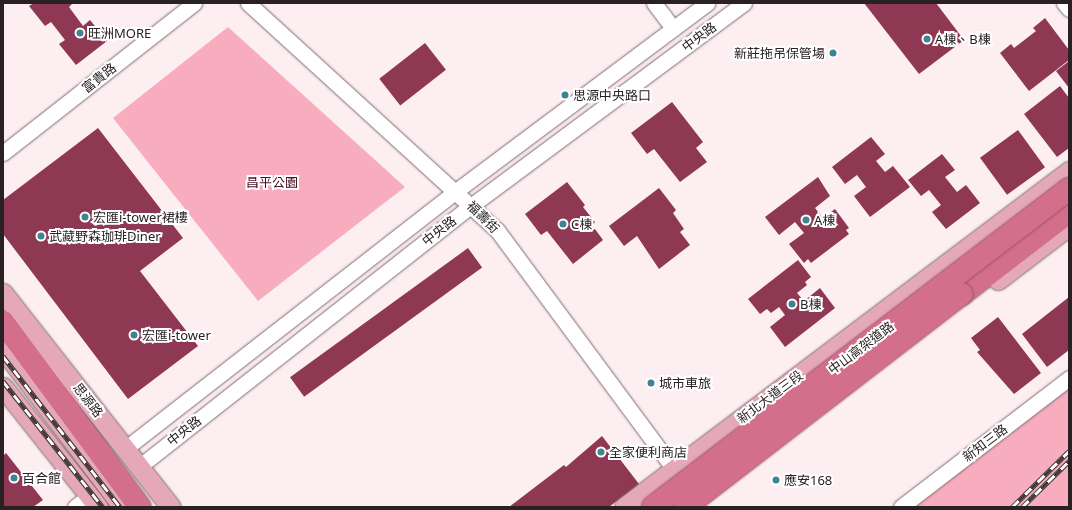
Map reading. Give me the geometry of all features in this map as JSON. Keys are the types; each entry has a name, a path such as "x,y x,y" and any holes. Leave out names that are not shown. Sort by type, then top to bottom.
{"highway":[{"name":"中山高架道路","path":"653,507 1069,188"},
{"name":"中山高架道路","path":"687,498 1069,212"},
{"path":"3,322 140,507"}],"main road":[{"name":"新北大道三段","path":"624,507 1069,171"},
{"name":"新北大道三段","path":"667,507 687,498 1069,200"},
{"path":"701,507 1069,226"},
{"name":"思源路","path":"3,293 171,507"},
{"path":"3,349 123,507"},
{"path":"3,387 87,503"}],"street":[{"name":"富貴路","path":"3,153 194,3"},
{"name":"福壽街","path":"248,3 472,205 497,230 675,469 687,498 701,507"},
{"path":"654,3 673,28"},
{"name":"中央路","path":"126,448 456,191 707,3"},
{"name":"中央路","path":"140,466 472,205 744,3"},
{"path":"1064,3 1069,9"},
{"name":"新知三路","path":"900,507 1069,378"}],"green space":[{"name":"昌平公園","path":"228,27 405,187 258,301 113,118"},
{"path":"1069,386 1069,507 912,507"}],"building":[{"name":"旺洲MORE","path":"34,3 73,3 69,7 83,26 90,20 107,41 76,65 59,44 65,40 51,22 45,26 29,6"},
{"name":"A棟、B棟","path":"864,3 936,3 964,40 919,74"},
{"path":"1045,18 1069,50 1069,60 1029,91 1000,53 1011,44 1014,48 1036,31 1033,28"},
{"path":"425,43 446,70 400,106 379,79"},
{"path":"1069,61 1069,88 1056,71"},
{"path":"1060,86 1069,98 1069,148 1057,157 1024,114"},
{"path":"672,102 703,142 696,148 707,162 680,182 654,149 647,154 631,133"},
{"name":"宏匯i-tower裙樓","path":"98,128 183,238 140,271 198,346 128,399 3,234 3,200"},
{"path":"1018,130 1045,167 1007,195 980,158"},
{"name":"A棟","path":"871,137 885,154 876,161 885,172 893,166 910,187 870,217 854,196 866,187 857,175 845,184 832,167"},
{"path":"942,154 955,170 945,177 957,192 966,185 980,203 946,229 932,212 941,205 929,190 921,196 908,180"},
{"name":"A棟","path":"818,177 830,196 815,208 823,218 835,209 849,228 846,230 849,234 811,263 808,259 804,263 789,244 804,233 795,222 779,235 765,217"},
{"name":"C棟","path":"567,182 585,205 583,207 595,222 592,225 603,240 573,264 547,231 541,235 525,214"},
{"path":"659,188 676,210 673,213 684,229 680,232 690,245 659,269 637,236 624,246 609,226"},
{"path":"468,248 482,267 304,397 290,377"},
{"name":"B棟","path":"798,260 811,277 805,282 807,285 797,293 804,301 820,288 835,308 785,347 770,327 785,315 779,307 771,313 767,309 760,314 748,299"},
{"path":"1069,297 1069,350 1047,367 1022,334"},
{"path":"998,317 1041,373 1014,394 977,352 980,350 971,338"},
{"path":"602,436 639,484 609,507 509,507 564,465 566,467"},
{"name":"百合館","path":"6,453 43,500 33,507 3,507 3,456"}],"railway":[{"path":"3,356 120,507"},
{"path":"3,381 103,507"},
{"path":"1012,507 1069,451"},
{"path":"1022,507 1069,461"}],"place":[{"name":"旺洲MORE","path":"80,33"},
{"name":"A棟、B棟","path":"927,39"},
{"name":"新莊拖吊保管場","path":"833,53"},
{"name":"思源中央路口","path":"565,95"},
{"name":"宏匯i-tower裙樓","path":"85,217"},
{"name":"A棟","path":"806,220"},
{"name":"C棟","path":"563,224"},
{"name":"武藏野森珈琲Diner","path":"41,236"},
{"name":"B棟","path":"792,304"},
{"name":"宏匯i-tower","path":"134,335"},
{"name":"城市車旅","path":"651,383"},
{"name":"全家便利商店","path":"601,452"},
{"name":"百合館","path":"14,478"},
{"name":"應安168","path":"776,480"}]}
